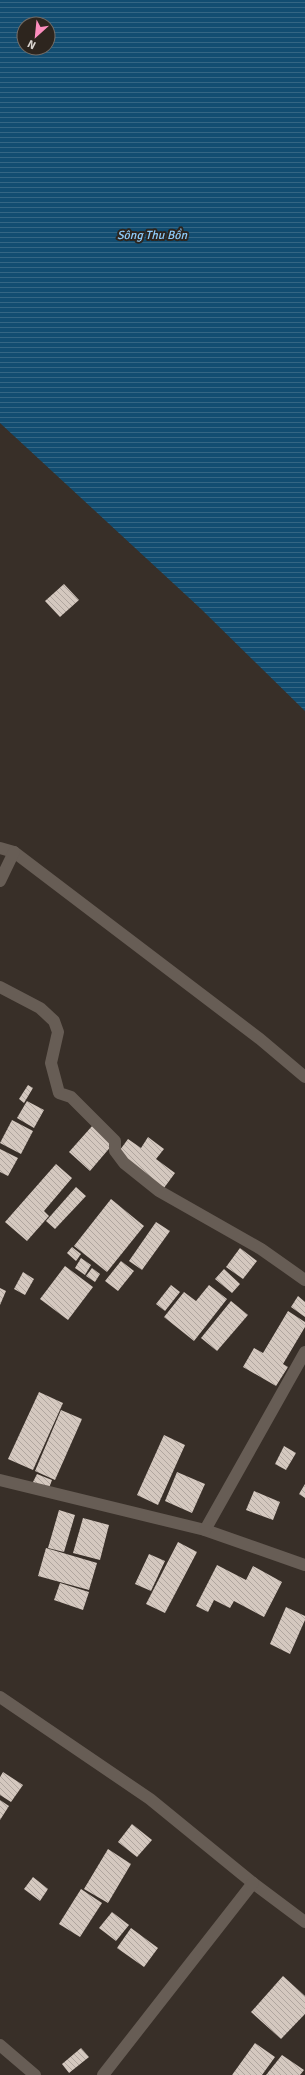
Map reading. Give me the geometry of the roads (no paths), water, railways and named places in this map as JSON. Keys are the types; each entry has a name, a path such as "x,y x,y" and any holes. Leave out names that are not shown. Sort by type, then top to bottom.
{"street":[{"path":"0,848 14,852 260,1039 305,1077"},
{"path":"0,881 14,852"},
{"path":"0,987 40,1008 54,1021 58,1032 51,1063 59,1093 71,1097 115,1141 115,1152 124,1163 159,1191 261,1249 305,1280"},
{"path":"205,1530 305,1352"},
{"path":"0,1480 205,1530 305,1565"},
{"path":"0,1697 150,1799 253,1883 305,1922"},
{"path":"110,2073 253,1883"},
{"path":"0,2045 35,2075"}],"water":[{"name":"Sông Thu Bồn","path":"0,0 305,0 305,711 200,608 0,423"}]}
